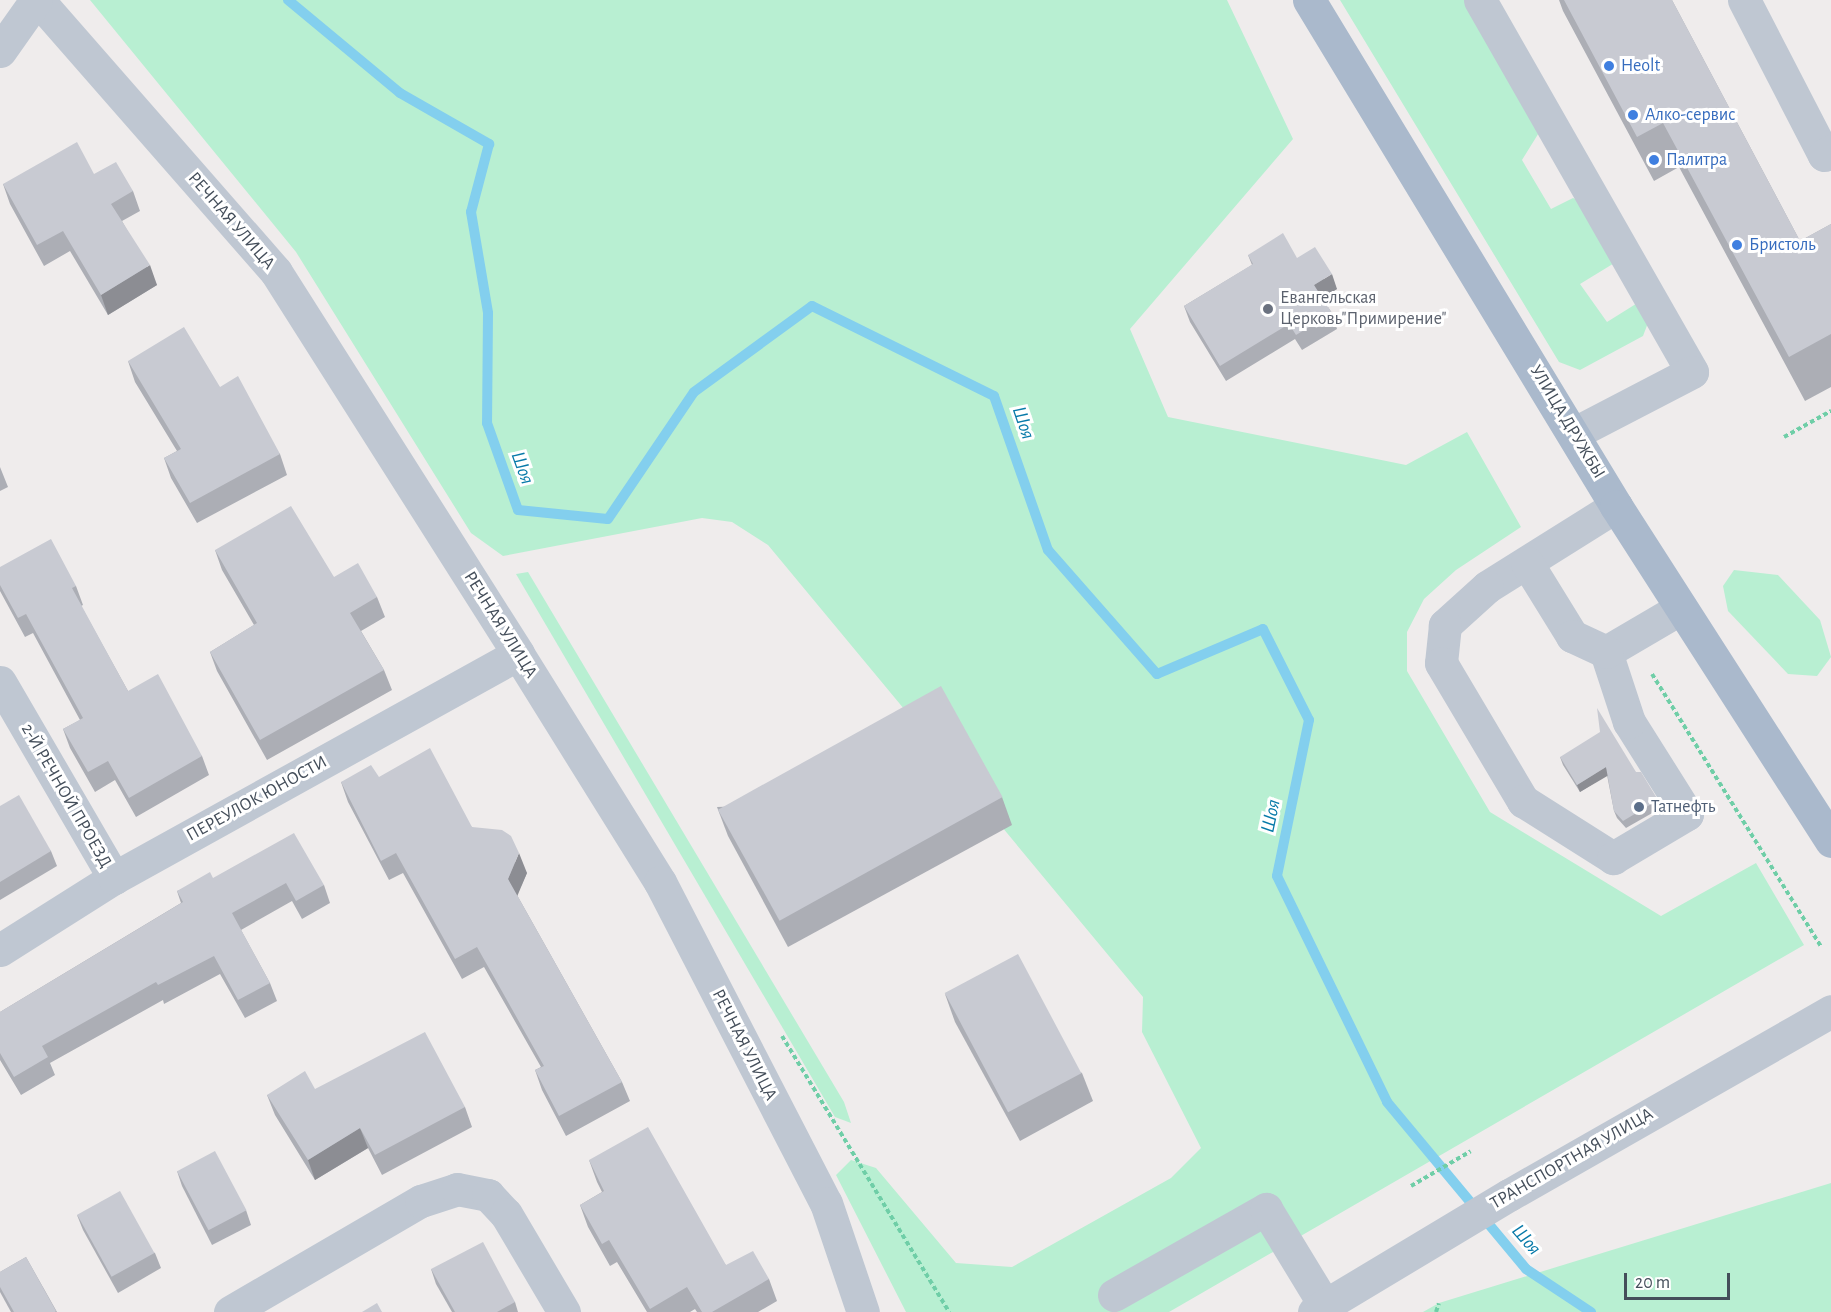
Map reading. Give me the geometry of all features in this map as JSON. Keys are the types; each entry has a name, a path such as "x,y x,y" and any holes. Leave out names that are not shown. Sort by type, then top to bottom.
{"main road":[{"name":"УЛИЦА ДРУЖБЫ","path":"1309,0 1575,433 1617,506 1831,841"}],"street":[{"path":"0,51 37,0"},
{"name":"РЕЧНАЯ УЛИЦА","path":"37,0 276,272 518,654 675,912 826,1203 863,1312"},
{"path":"1480,0 1692,372 1575,433"},
{"path":"1744,0 1824,155 1831,152"},
{"path":"1617,506 1487,587 1445,625 1441,663 1523,801 1613,858 1687,814 1629,722 1618,645"},
{"path":"1527,563 1572,636 1618,645 1681,608"},
{"name":"ПЕРЕУЛОК ЮНОСТИ","path":"0,950 114,879 518,654"},
{"name":"2-Й РЕЧНОЙ ПРОЕЗД","path":"0,682 114,879"},
{"name":"ТРАНСПОРТНАЯ УЛИЦА","path":"1320,1309 1509,1195 1831,1011"},
{"path":"230,1312 421,1201 457,1189 488,1194 506,1214 564,1312"},
{"path":"1114,1295 1266,1209 1320,1309"}],"path":[{"path":"1784,437 1831,411"},
{"path":"1618,645 1821,947"},
{"path":"1411,1186 1471,1151"},
{"path":"1436,1312 1439,1303"}],"green space":[{"path":"90,0 1227,0 1293,139 1130,329 1168,417 1406,465 1467,432 1521,527 1456,570 1424,599 1407,632 1407,671 1490,812 1661,916 1756,863 1804,945 1169,1312 906,1312 836,1175 851,1160 876,1168 956,1263 1012,1267 1171,1178 1201,1148 1142,1032 1143,997 768,545 732,522 702,518 503,556 471,533 296,252"},
{"path":"1340,0 1464,0 1540,131 1522,160 1551,209 1573,198 1586,204 1616,262 1580,284 1607,322 1639,302 1651,315 1643,336 1580,370 1559,362"},
{"path":"1734,570 1778,575 1820,620 1831,657 1817,676 1788,674 1728,611 1723,586"},
{"path":"528,572 844,1102 851,1123 835,1117 516,574"},
{"path":"1831,1183 1831,1312 1423,1312 1439,1303"}],"building":[{"path":"1564,0 1672,0 1800,241 1831,224 1831,334 1789,357 1663,123 1637,137"},
{"path":"77,142 94,174 116,162 133,191 111,204 150,265 101,295 63,231 37,245 3,184"},
{"name":"Евангельская Церковь\"Примирение\"","path":"1283,233 1297,258 1315,247 1332,274 1314,285 1332,313 1296,335 1289,324 1220,366 1184,306 1253,264 1248,255"},
{"path":"184,327 220,387 238,376 280,454 190,503 164,458 181,449 128,361"},
{"path":"291,506 334,577 358,563 377,597 350,613 384,670 260,740 210,652 257,623 215,550"},
{"path":"51,539 76,586 72,588 128,691 158,674 202,756 129,798 108,761 88,772 63,729 83,718 26,614 18,618 0,585 0,567"},
{"path":"941,686 1003,797 780,921 718,810"},
{"path":"1597,708 1636,772 1641,772 1658,800 1623,821 1614,811 1606,767 1577,785 1560,757 1600,732"},
{"path":"430,748 472,827 502,830 511,836 519,853 508,879 622,1082 559,1116 535,1070 544,1066 477,947 455,959 396,853 381,861 341,782 371,765 379,777"},
{"path":"19,795 51,851 0,882 0,806"},
{"path":"294,833 324,885 296,901 286,883 232,913 270,983 238,1000 214,956 158,985 156,982 42,1046 48,1057 14,1077 0,1053 0,1012 183,902 177,891 210,872 213,878"},
{"path":"1018,954 1081,1073 1008,1112 945,993"},
{"path":"425,1032 465,1107 375,1155 360,1128 308,1160 267,1095 305,1071 315,1089"},
{"path":"648,1127 726,1265 753,1251 769,1279 712,1312 702,1312 687,1287 650,1309 609,1240 602,1244 580,1205 604,1191 589,1160"},
{"path":"215,1151 246,1210 208,1230 177,1171"},
{"path":"120,1191 154,1253 112,1277 77,1215"},
{"path":"483,1242 515,1302 497,1312 455,1312 431,1269"},
{"path":"26,1257 55,1312 14,1312 0,1287 0,1272"},
{"path":"377,1303 382,1312 362,1312"}],"waterway":[{"name":"Шоя","path":"288,0 400,93 489,144 471,212 488,313 487,423 518,510 608,519 694,392 812,306 994,396 1048,550 1157,674 1263,629 1309,720 1277,876 1387,1102 1526,1269 1591,1312"}],"place":[{"name":"Heolt","path":"1609,66"},
{"name":"Алко-сервис","path":"1633,115"},
{"name":"Палитра","path":"1654,160"},
{"name":"Бристоль","path":"1737,245"},
{"name":"Евангельская Церковь\"Примирение\"","path":"1268,309"},
{"name":"Татнефть","path":"1639,807"}]}
